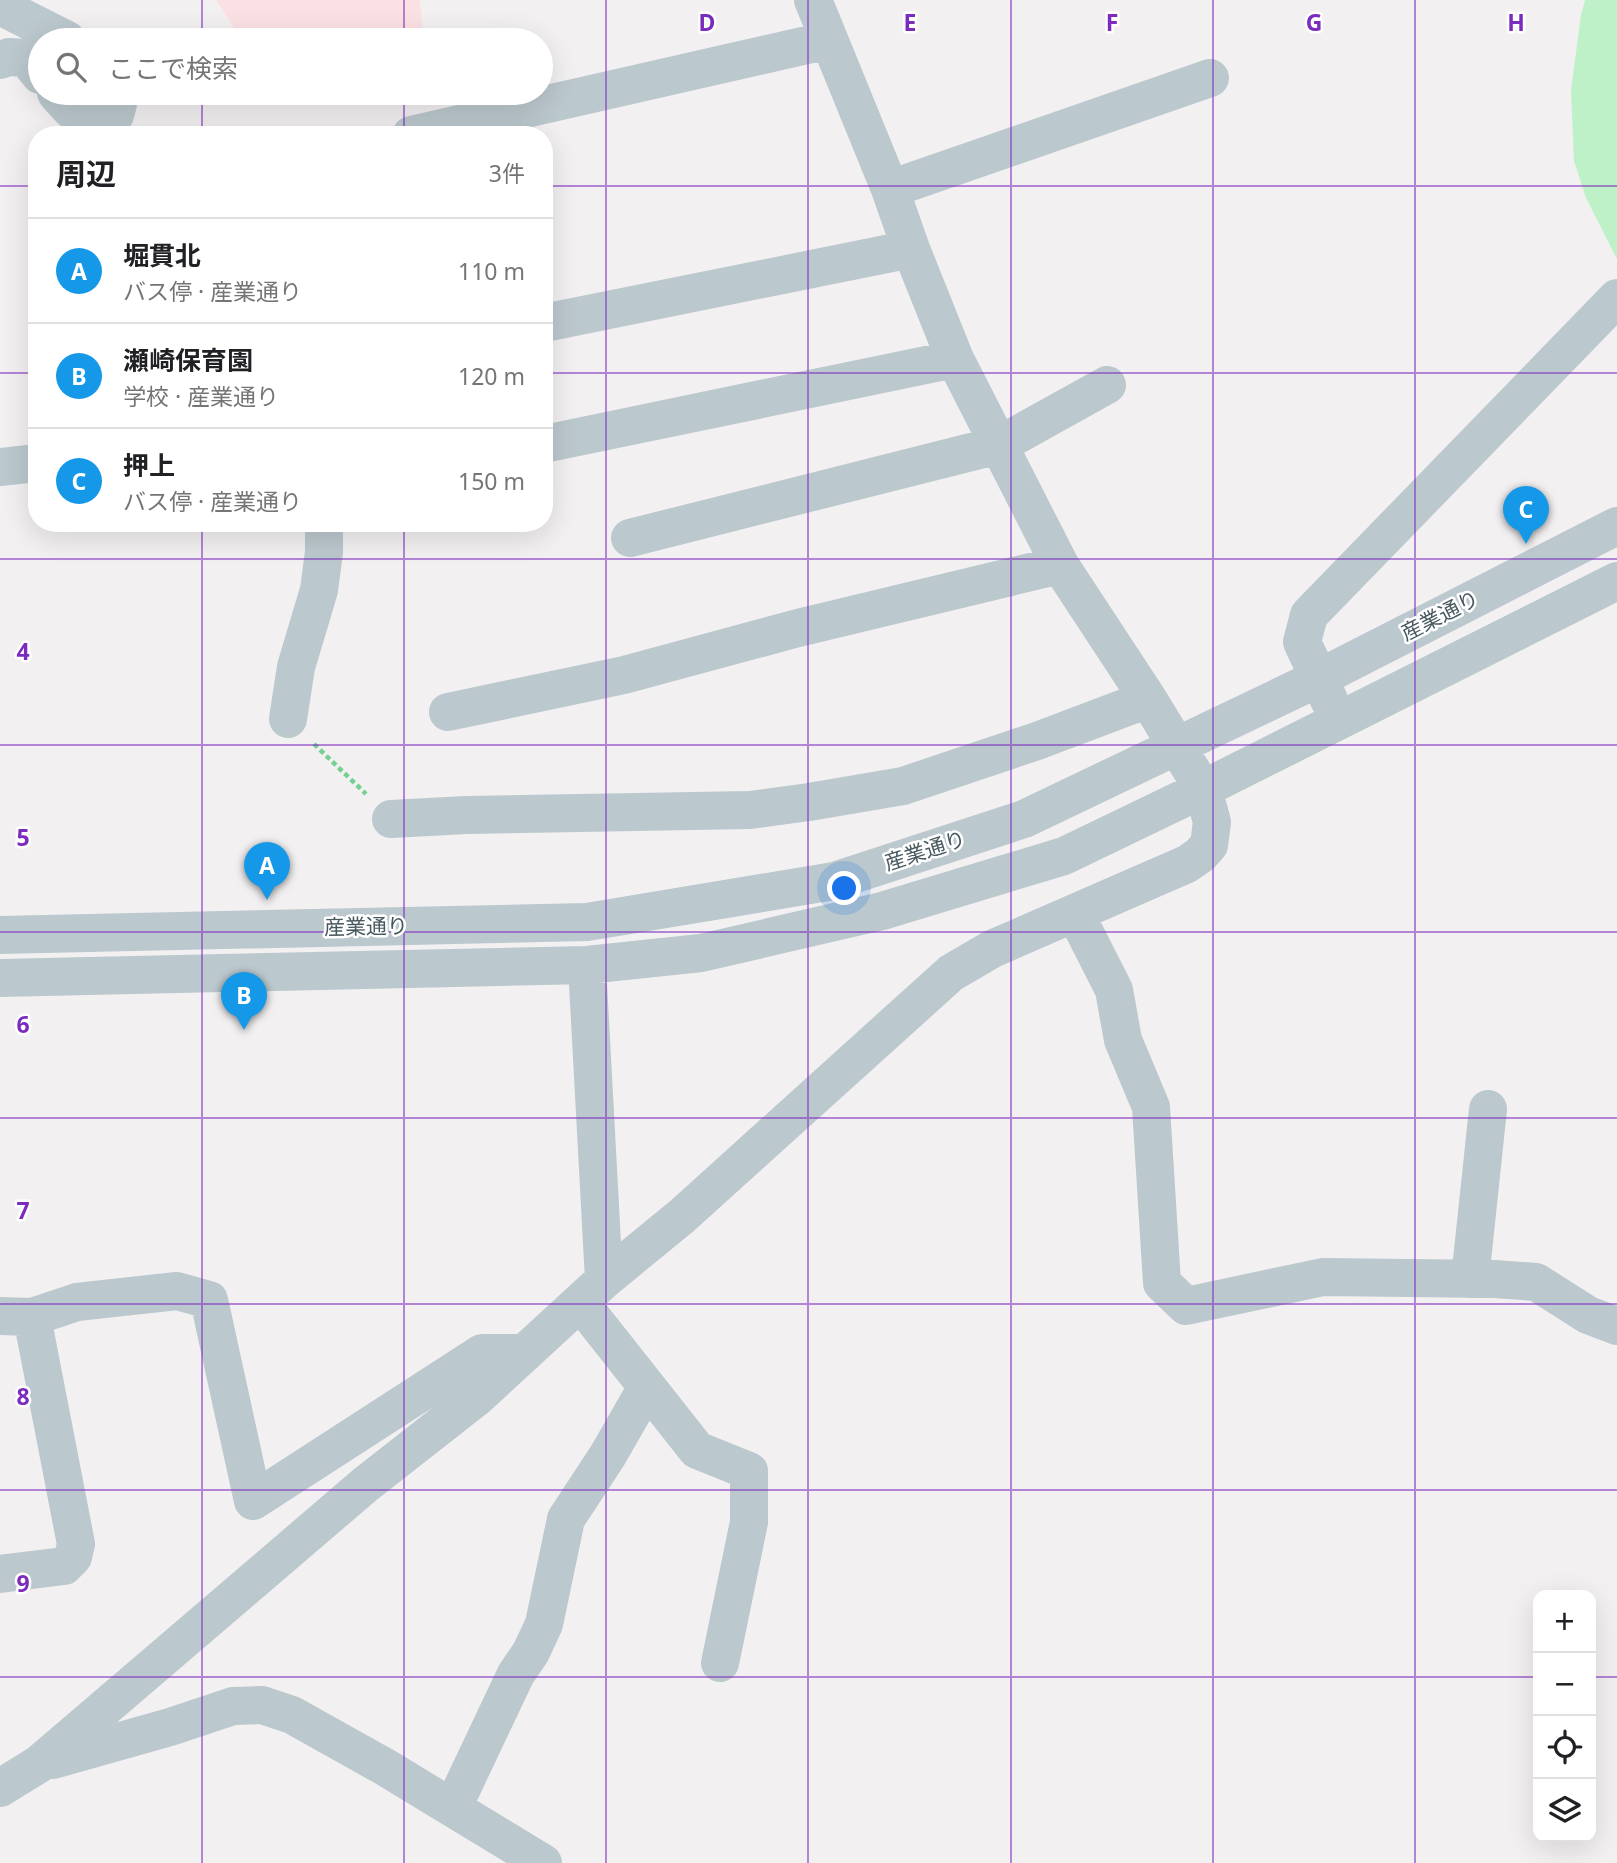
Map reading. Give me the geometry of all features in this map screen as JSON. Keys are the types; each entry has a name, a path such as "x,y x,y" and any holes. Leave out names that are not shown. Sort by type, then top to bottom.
{"street":[{"path":"0,1787 39,1764 366,1484 477,1397 592,1291 682,1216 951,973 992,949 1187,864 1209,845 1212,822 1203,789 1060,565 955,359 813,0"},
{"path":"0,6 43,28"},
{"path":"553,103 828,40"},
{"path":"0,60 9,57 28,60"},
{"path":"890,189 1210,78"},
{"path":"67,105 77,116 88,122 106,121 115,115 118,105"},
{"path":"451,126 543,105"},
{"path":"553,321 911,249"},
{"path":"1339,722 1302,642 1308,615 1617,299"},
{"path":"553,442 955,359"},
{"path":"630,538 999,446 1107,385"},
{"path":"0,467 28,464"},
{"name":"産業通り","path":"0,935 587,922 834,881 1024,819 1318,678 1617,526"},
{"path":"288,719 296,667 318,590 324,532"},
{"path":"448,712 624,675 798,628 1060,565"},
{"name":"産業通り","path":"0,978 587,965 701,953 882,911 1064,856 1339,722 1617,581"},
{"path":"391,819 466,815 750,810 809,802 903,786 1037,741 1148,699"},
{"path":"1075,913 1114,990 1123,1040 1151,1107 1162,1283 1186,1306 1323,1277 1536,1282 1588,1315 1617,1326"},
{"path":"587,965 592,1291 647,1387 697,1450 749,1471 749,1522 720,1663"},
{"path":"1470,1279 1488,1109"},
{"path":"0,1574 64,1566 73,1557 76,1545 16,1317 77,1302 177,1291 209,1300 253,1501 482,1353 524,1353"},
{"path":"453,1807 516,1674 531,1652 544,1624 566,1520 647,1387"},
{"path":"39,1764 233,1706 262,1705 292,1715 385,1767 543,1863"}],"path":[{"path":"288,719 391,819"}],"shaded area":[{"path":"216,0 420,0 422,28 234,28"}],"green space":[{"path":"1585,0 1617,0 1617,259 1586,198 1574,161 1571,90"}],"place":[{"name":"押上","path":"1526,544"},
{"name":"堀貫北","path":"267,900"},
{"name":"瀬崎保育園","path":"244,1030"}]}
